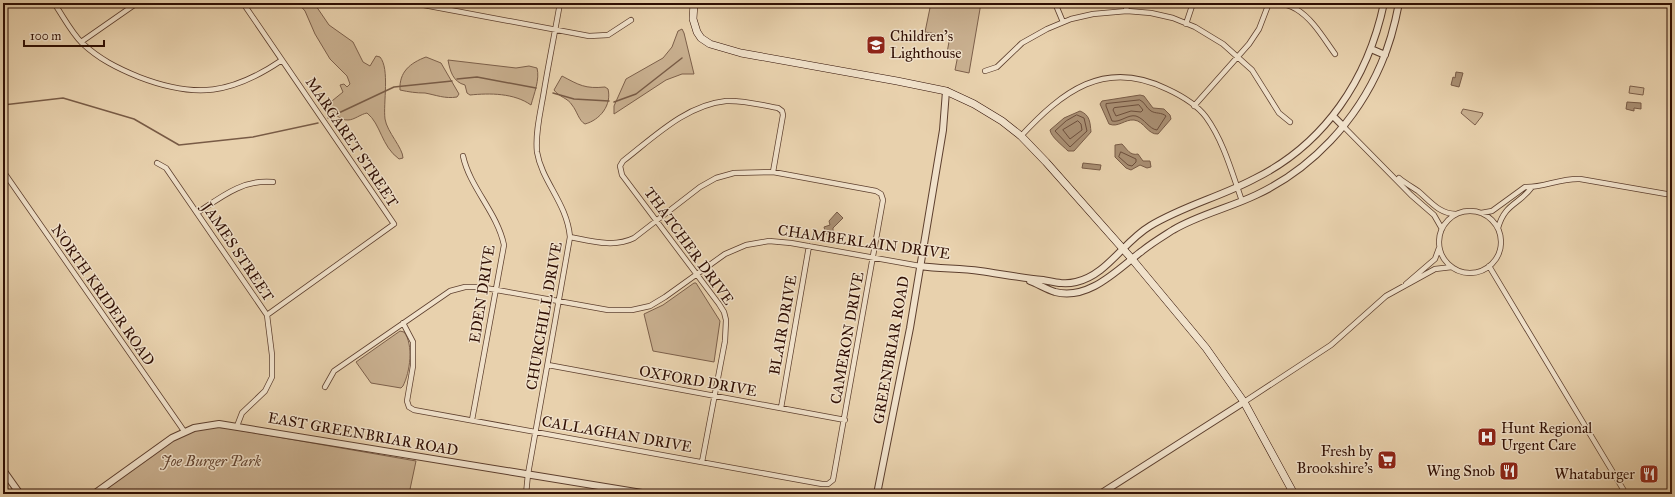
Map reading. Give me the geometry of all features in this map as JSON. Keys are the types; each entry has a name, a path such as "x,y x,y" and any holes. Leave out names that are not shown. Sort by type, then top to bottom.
{"main road":[{"path":"694,3 693,19 697,32 701,38 710,44 722,48 946,91 974,104 1002,121 1020,136 1046,162 1132,259 1206,348 1244,402 1294,494"}],"street":[{"path":"54,3 81,42 102,60 121,70 174,89 214,90 238,84 260,74 282,60"},
{"path":"81,42 137,3"},
{"name":"MARGARET STREET","path":"243,3 394,224 267,315"},
{"path":"413,3 589,36 602,36 615,32 631,20"},
{"name":"CHURCHILL DRIVE","path":"526,494 528,474 560,301 570,237 569,223 564,210 541,167 537,151 538,126 560,3"},
{"path":"1055,3 1064,22"},
{"path":"1125,3 1127,11"},
{"path":"1186,24 1193,3"},
{"path":"1194,106 1249,44 1259,29 1269,3"},
{"path":"1281,3 1296,9 1304,15 1335,54"},
{"name":"CHAMBERLAIN DRIVE","path":"325,387 334,371 450,291 464,287 480,287 608,310 632,310 650,306 665,297 725,254 746,245 769,241 809,246 920,266 968,269 1062,284 1085,279 1107,265 1122,248 1144,230 1182,209 1255,179 1285,161 1308,143 1333,116 1355,82 1371,50 1384,3"},
{"name":"CHAMBERLAIN DRIVE","path":"1023,278 1054,292 1064,293 1076,292 1096,285 1174,230 1256,195 1281,182 1304,165 1344,126 1371,86 1385,55 1393,32 1399,3"},
{"path":"985,71 997,67 1022,43 1047,29 1064,22 1093,14 1127,11 1151,13 1173,18 1207,33 1223,44 1252,70 1279,113 1290,122"},
{"path":"1371,50 1385,55"},
{"path":"1020,136 1043,112 1070,91 1085,84 1108,78 1139,78 1178,94 1205,116 1224,150 1242,201"},
{"name":"GREENBRIAR ROAD","path":"877,494 920,266 942,130 946,91"},
{"name":"THATCHER DRIVE","path":"702,462 725,341 726,320 724,312 697,273 620,172 620,166 623,160 681,117 709,104 727,101 745,102 782,110 783,117 773,172"},
{"path":"1333,116 1391,173 1411,195 1434,215 1442,229"},
{"name":"EDEN DRIVE","path":"463,156 466,170 502,235 504,244 472,420"},
{"name":"JAMES STREET","path":"157,163 166,168 267,315 272,355 272,376 265,391 242,413 237,426"},
{"name":"NORTH KRIDER ROAD","path":"3,171 184,431"},
{"path":"570,237 614,244 624,243 634,238 700,187 716,178 734,173 773,172"},
{"name":"CAMERON DRIVE","path":"773,172 879,192 883,200 835,478 831,482 825,484"},
{"path":"1391,173 1416,190 1438,209 1447,213 1456,214 1467,211 1480,213 1492,211 1525,187 1532,187 1568,179 1580,179 1672,195"},
{"path":"197,213 232,190 263,181 273,182"},
{"path":"1498,228 1500,219 1506,209 1526,195 1532,187"},
{"path":"1456,214 1448,220 1442,229 1439,238 1440,248 1443,257 1452,267 1462,272 1472,273 1489,266 1497,257 1500,248 1501,237 1498,228 1492,220 1480,213"},
{"name":"BLAIR DRIVE","path":"780,408 809,246"},
{"path":"1403,286 1435,259 1440,248"},
{"path":"1489,266 1626,494"},
{"path":"1100,494 1331,345 1386,296 1435,268 1452,267"},
{"name":"CALLAGHAN DRIVE","path":"403,323 413,342 414,354 407,398 408,404 414,410 825,484"},
{"name":"OXFORD DRIVE","path":"548,365 845,420"},
{"name":"EAST GREENBRIAR ROAD","path":"94,494 172,438 184,431 213,424 237,426 471,466 648,494"},
{"path":"3,470 20,494"}],"green space":[{"path":"298,3 314,3 329,25 353,42 363,62 370,66 376,56 380,57 385,70 386,124 403,158 399,159 388,148 372,118 367,113 353,119 345,120 333,113 328,107 327,105 343,92 340,85 344,84 347,87 350,84 347,76 330,59 315,34 305,11"},
{"path":"931,3 981,3 969,73 955,70 958,55 947,53 950,36 925,32"},
{"path":"682,29 694,74 682,74 666,80 614,114 614,106 626,79 663,58 672,47 678,31"},
{"path":"426,57 441,63 459,94 457,97 445,97 400,90 401,78 410,65"},
{"path":"448,60 516,68 529,66 537,68 537,82 531,105 510,96 494,94 470,95 467,93 465,85 461,84 453,76"},
{"path":"562,76 582,86 605,87 608,89 608,101 604,111 590,122 585,124 583,123 574,107 554,90"},
{"path":"1630,86 1644,88 1643,95 1629,93"},
{"path":"1463,109 1483,113 1475,125 1461,113"},
{"path":"696,283 720,321 714,362 653,351 644,314 663,305"},
{"path":"400,331 404,332 407,337 410,351 408,373 403,386 401,388 371,383 356,362"},
{"name":"Joe Burger Park","path":"213,427 416,461 409,494 99,494 173,440 192,431"}],"water":[{"path":"1456,72 1463,73 1459,87 1451,85 1453,77 1455,78"},
{"path":"1140,95 1144,96 1153,108 1164,109 1170,115 1171,119 1158,134 1151,132 1141,123 1134,120 1115,125 1109,124 1100,104 1102,101"},
{"path":"1627,102 1641,103 1641,109 1634,108 1634,111 1626,109"},
{"path":"1080,111 1088,117 1091,132 1074,151 1068,151 1055,138 1050,130 1064,118"},
{"path":"1122,144 1131,153 1138,154 1143,161 1150,161 1151,167 1147,168 1140,165 1131,170 1126,168 1115,157 1115,145"},
{"path":"1083,163 1101,165 1100,170 1082,168"},
{"path":"837,212 843,218 833,228 833,232 826,234 824,227 830,225 829,221"}],"waterway":[{"path":"1663,3 1672,5"},
{"path":"614,102 636,94 682,58"},
{"path":"457,79 477,77 536,88"},
{"path":"328,118 394,87 452,81"},
{"path":"553,93 574,99 609,101"},
{"path":"3,105 63,98 134,119 179,145 253,137 318,123"}],"place":[{"name":"Children’s Lighthouse","path":"876,45"},
{"name":"Hunt Regional Urgent Care","path":"1487,437"},
{"name":"Fresh by Brookshire's","path":"1387,460"},
{"name":"Wing Snob","path":"1509,471"},
{"name":"Whataburger","path":"1649,474"}]}
